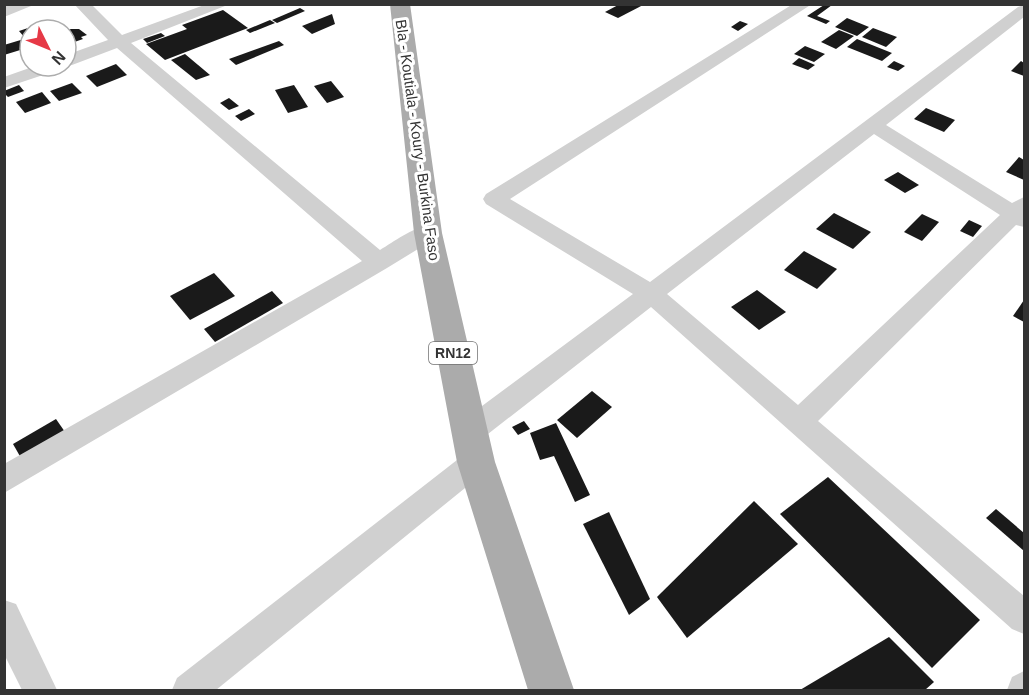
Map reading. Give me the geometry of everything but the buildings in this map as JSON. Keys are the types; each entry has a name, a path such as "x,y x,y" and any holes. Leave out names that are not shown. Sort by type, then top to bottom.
{"main road":[{"name":"Bla - Koutiala - Koury - Burkina Faso","path":"400,4 428,233 473,447 551,690"}],"street":[{"path":"4,12 29,4"},
{"path":"81,4 120,42 379,262"},
{"path":"78,57 223,4"},
{"path":"805,4 494,199 650,293 1024,617"},
{"path":"189,690 650,293 1024,10"},
{"path":"799,422 1021,213 872,125"},
{"path":"4,480 428,233"},
{"path":"4,616 40,690"}]}
